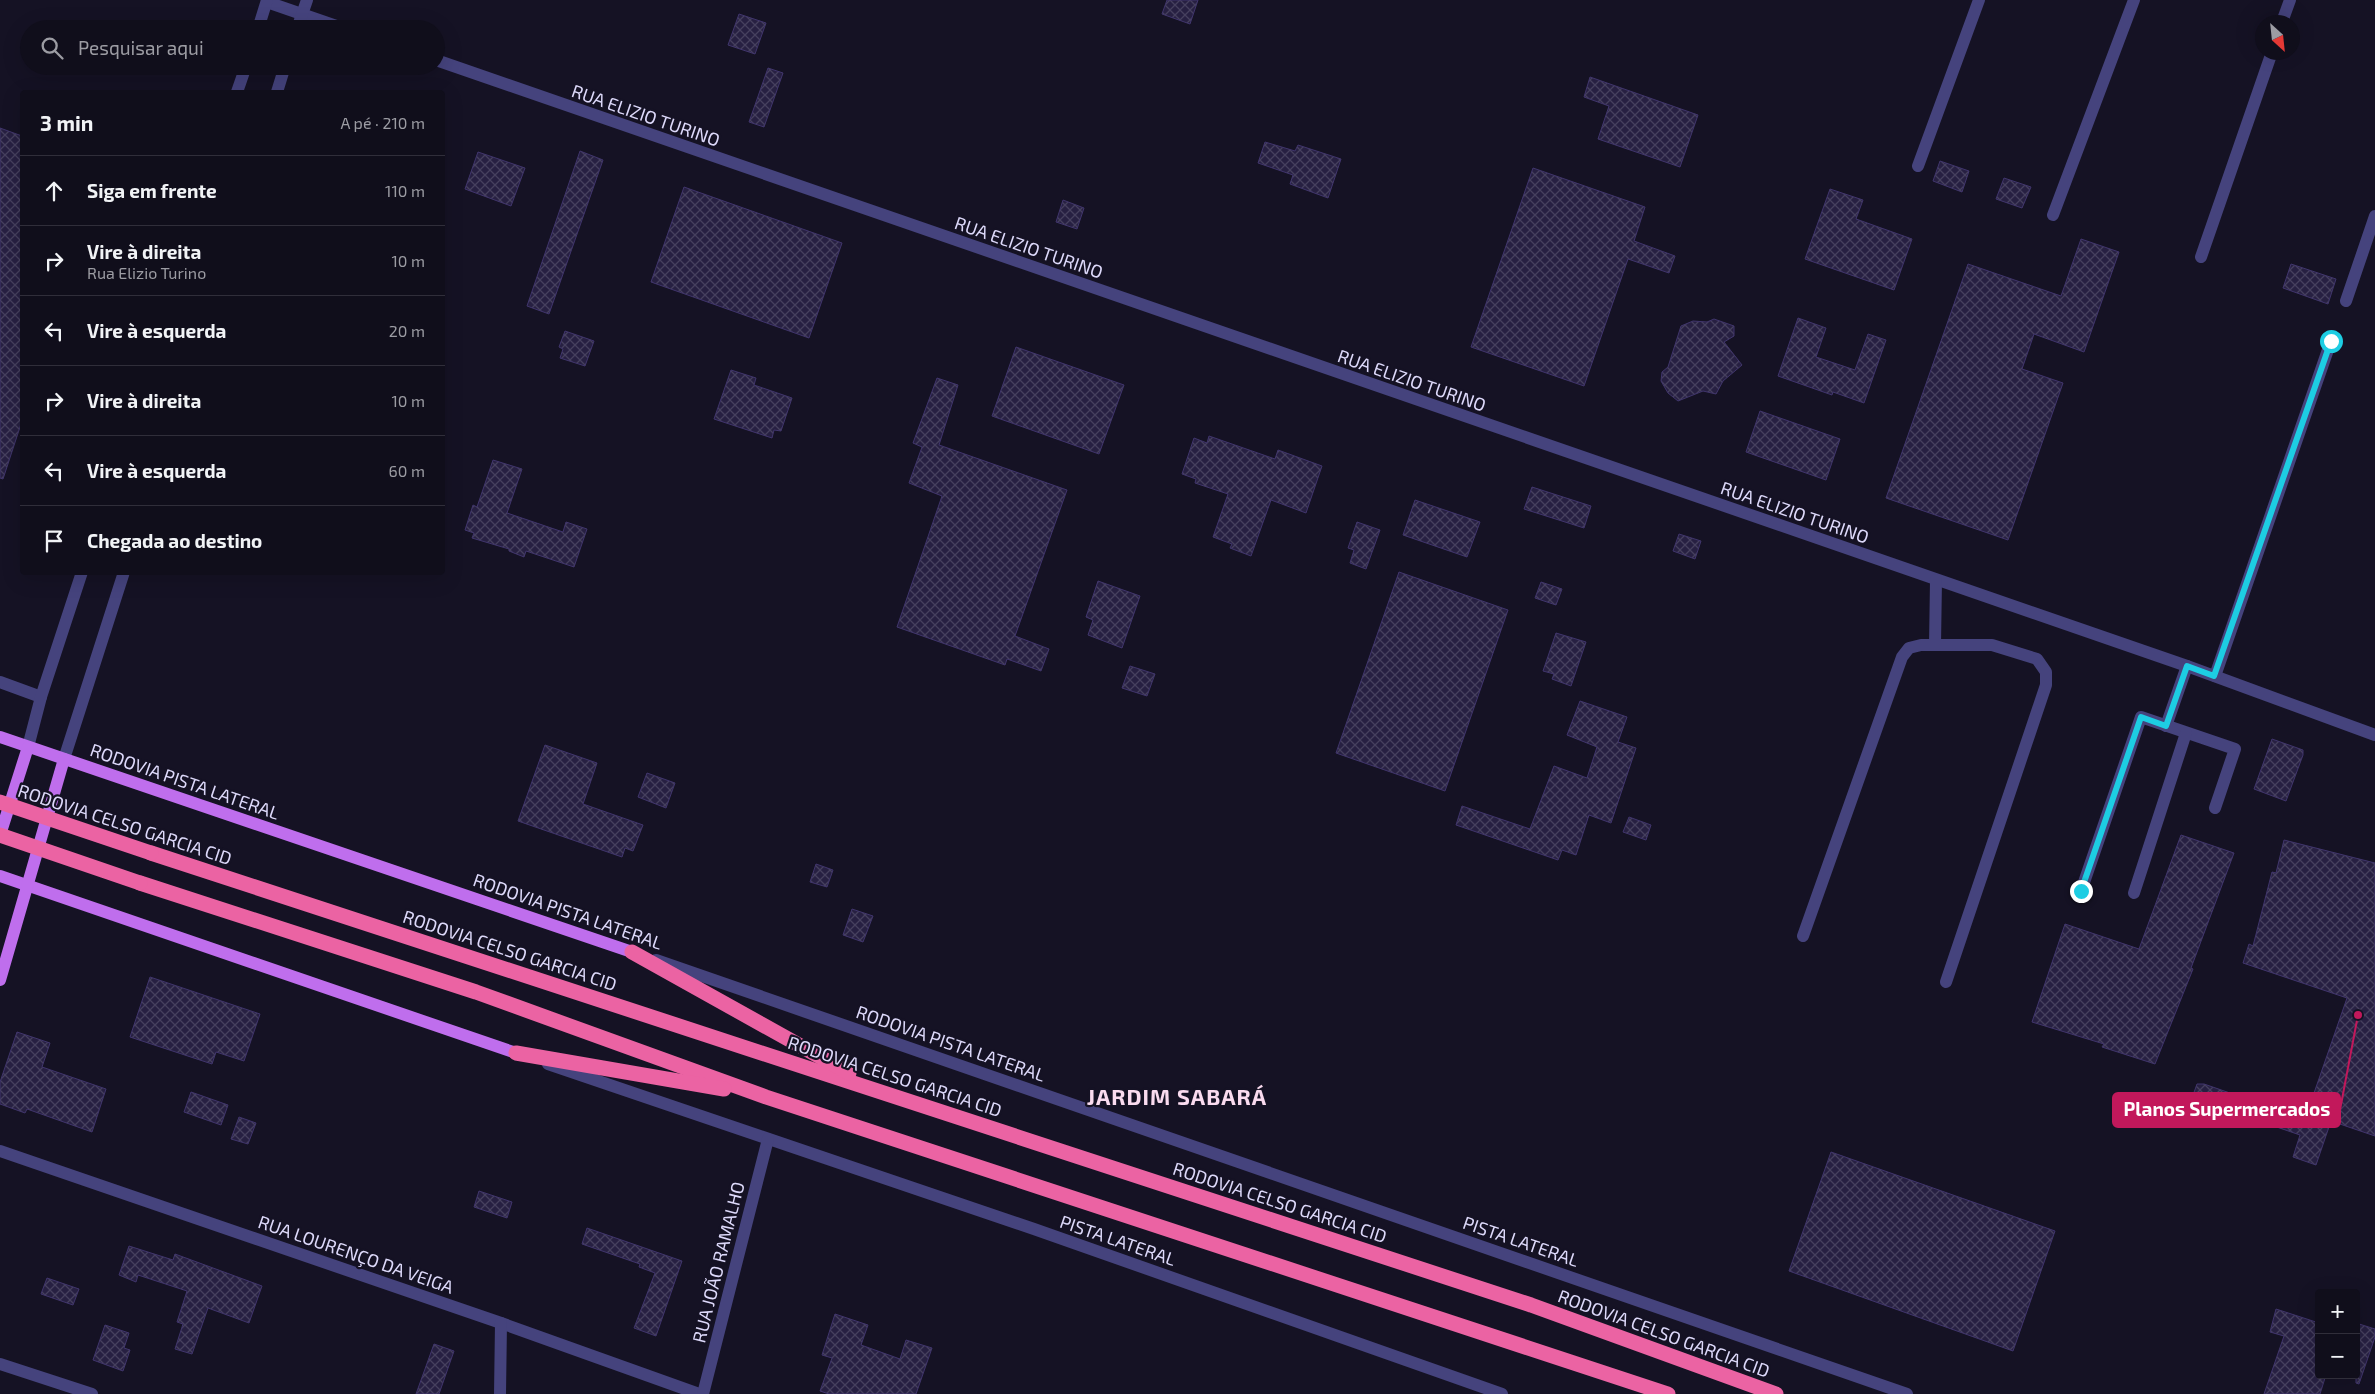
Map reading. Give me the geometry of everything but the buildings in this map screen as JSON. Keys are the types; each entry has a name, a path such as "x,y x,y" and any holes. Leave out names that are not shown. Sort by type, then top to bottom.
{"highway":[{"name":"RODOVIA CELSO GARCIA CID","path":"0,802 1531,1305 1776,1394"},
{"path":"0,835 140,883 476,992 766,1097 1668,1394"},
{"path":"632,952 879,1090"},
{"path":"516,1053 766,1097"}],"main road":[{"name":"RODOVIA PISTA LATERAL","path":"0,737 632,952"},
{"path":"0,835 28,747"},
{"path":"0,980 64,759"},
{"path":"0,876 516,1053"}],"street":[{"path":"300,20 307,0"},
{"path":"1918,166 1979,0"},
{"path":"2053,216 2134,0"},
{"path":"2285,15 2290,0"},
{"path":"261,20 267,1 319,20"},
{"path":"2201,256 2269,60"},
{"name":"RUA ELIZIO TURINO","path":"445,63 2187,666 2375,734"},
{"path":"238,90 243,75"},
{"path":"278,90 282,75"},
{"path":"2346,301 2375,216"},
{"path":"2214,676 2331,341"},
{"path":"28,747 41,697 81,575"},
{"path":"64,759 123,575"},
{"path":"1935,645 1936,580"},
{"path":"1803,936 1902,657 1910,648 1921,645 1992,645 2037,659 2046,672 2046,685 1946,982"},
{"path":"2166,726 2187,666"},
{"path":"0,682 41,697"},
{"path":"2081,891 2141,717 2235,749 2215,808"},
{"path":"2134,893 2186,732"},
{"name":"RODOVIA PISTA LATERAL","path":"632,952 1124,1122"},
{"path":"516,1053 768,1139"},
{"name":"PISTA LATERAL","path":"1124,1122 1907,1394"},
{"name":"PISTA LATERAL","path":"768,1139 1034,1229 1502,1394"},
{"name":"RUA JOÃO RAMALHO","path":"701,1394 768,1139"},
{"name":"RUA LOURENÇO DA VEIGA","path":"0,1150 701,1394"},
{"path":"500,1394 501,1323"},
{"path":"0,1364 92,1394"}],"place":[{"name":"Planos Supermercados","path":"2358,1015"}],"district":[{"name":"JARDIM SABARÁ","path":"1177,1096"}],"route":[{"path":"2081,891 2141,717 2166,726 2170,710 2187,666 2214,676 2331,341"}]}
